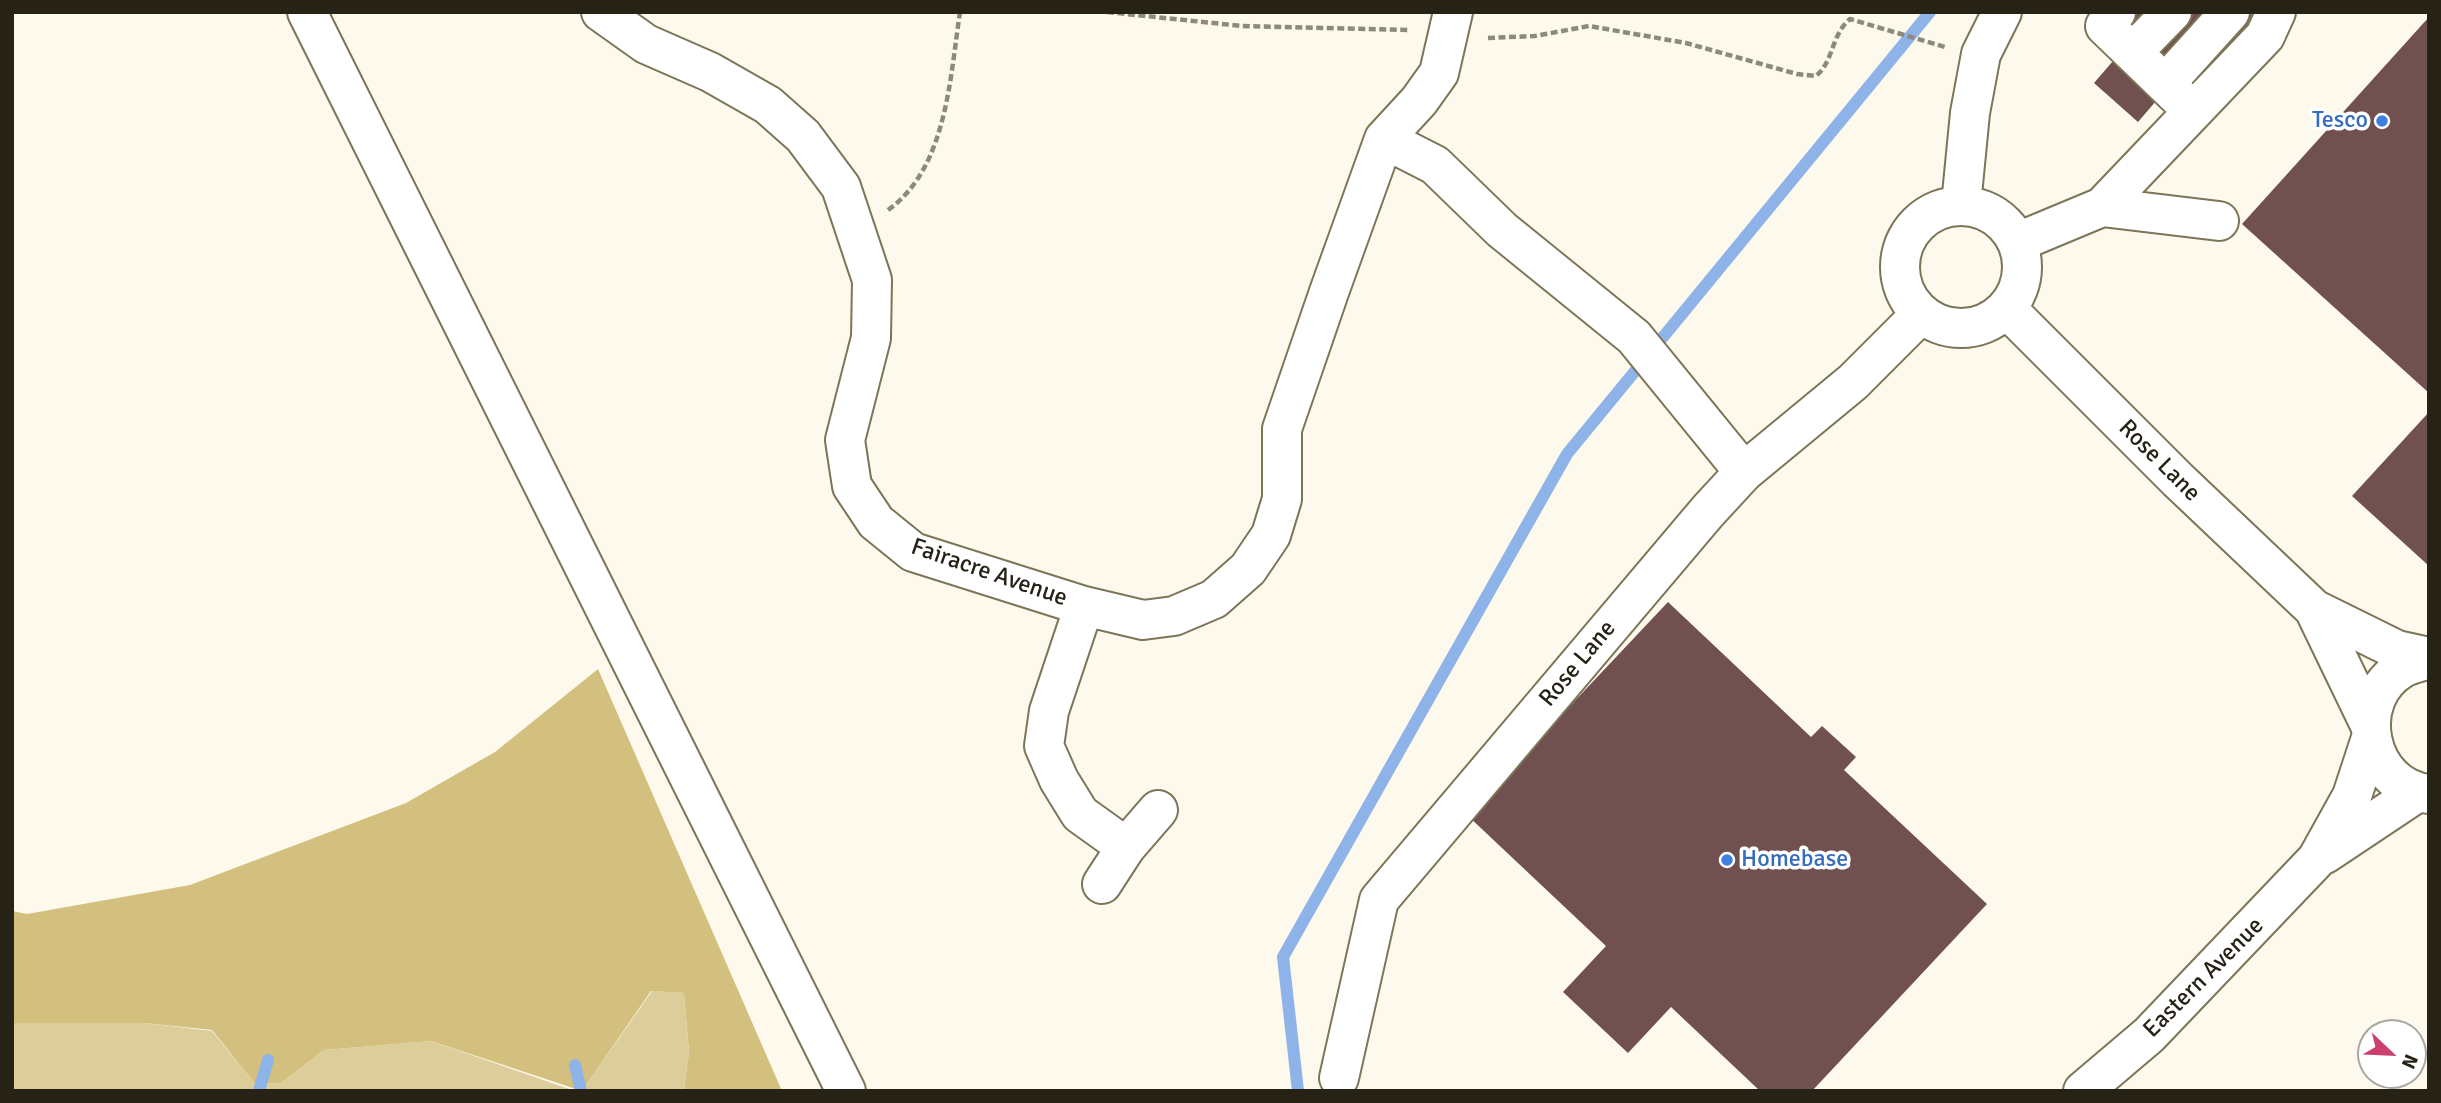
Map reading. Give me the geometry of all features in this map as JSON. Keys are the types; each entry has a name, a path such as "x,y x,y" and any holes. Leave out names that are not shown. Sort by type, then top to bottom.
{"main road":[{"path":"307,12 846,1091"},
{"name":"Fairacre Avenue","path":"601,12 646,44 710,72 768,105 803,136 841,187 872,280 872,338 845,440 852,486 876,522 913,552 1084,606 1143,620 1174,616 1214,598 1248,569 1271,535 1282,499 1282,429 1384,139"},
{"path":"1961,205 1970,113 1980,54 2002,12"},
{"path":"2116,12 2105,26 2193,111"},
{"path":"2133,52 2172,12"},
{"path":"2165,84 2230,12"},
{"path":"2018,242 2102,207 2265,36 2276,12"},
{"path":"1450,24 1439,73 1419,101 1384,139 1435,165 1502,230 1634,337 1668,375 1702,422 1744,472"},
{"path":"1961,205 1986,210 2006,224 2018,242 2023,260 2021,282 2007,309 1983,325 1958,329 1936,324 1921,314 1908,299 1901,280 1901,254 1909,234 1933,213 1961,205"},
{"path":"2102,207 2219,221"},
{"name":"Rose Lane","path":"2007,309 2178,480 2314,609 2397,650 2429,658"},
{"name":"Rose Lane","path":"1339,1078 1379,900 1671,554 1744,472 1853,382 1921,314"},
{"path":"1084,606 1049,711 1044,746 1059,780 1080,814 1126,847"},
{"name":"Rose Lane","path":"2314,609 2370,731 2376,755 2389,774 2423,793"},
{"name":"Eastern Avenue","path":"2317,859 2352,796 2378,693 2402,668 2429,658"},
{"name":"Eastern Avenue","path":"2083,1091 2149,1035 2317,859 2423,793"},
{"path":"1102,884 1126,847 1158,810"}],"path":[{"path":"858,232 895,206 919,177 939,130 960,12"},
{"path":"1107,12 1242,26 1400,29 1450,24 1480,39 1535,36 1589,26 1686,43 1797,75 1816,76 1825,68 1838,29 1850,19 1921,42"}],"shaded area":[{"path":"598,669 782,1091 684,1091 689,1052 684,993 651,991 582,1091 431,1041 324,1050 281,1083 255,1084 212,1030 144,1023 12,1023 12,911 27,914 190,885 406,803 495,752"},
{"path":"652,991 684,993 689,1052 684,1091 582,1091"},
{"path":"12,1023 144,1023 212,1031 255,1084 281,1083 324,1050 431,1041 575,1091 12,1091"}],"building":[{"path":"2129,12 2249,12 2257,20 2175,107 2162,94 2138,122 2094,83 2119,54"},
{"name":"Tesco","path":"2429,17 2429,393 2242,224"},
{"path":"2429,412 2429,566 2352,496"},
{"name":"Homebase","path":"1668,602 1811,737 1822,726 1856,757 1844,770 1987,904 1812,1091 1760,1091 1671,1007 1628,1053 1563,992 1606,946 1467,815"}],"waterway":[{"path":"1298,1091 1283,957 1567,454 1930,12"},
{"path":"259,1091 268,1060"},
{"path":"575,1065 581,1091"}],"place":[{"name":"Tesco","path":"2382,121"},
{"name":"Homebase","path":"1727,860"}]}
